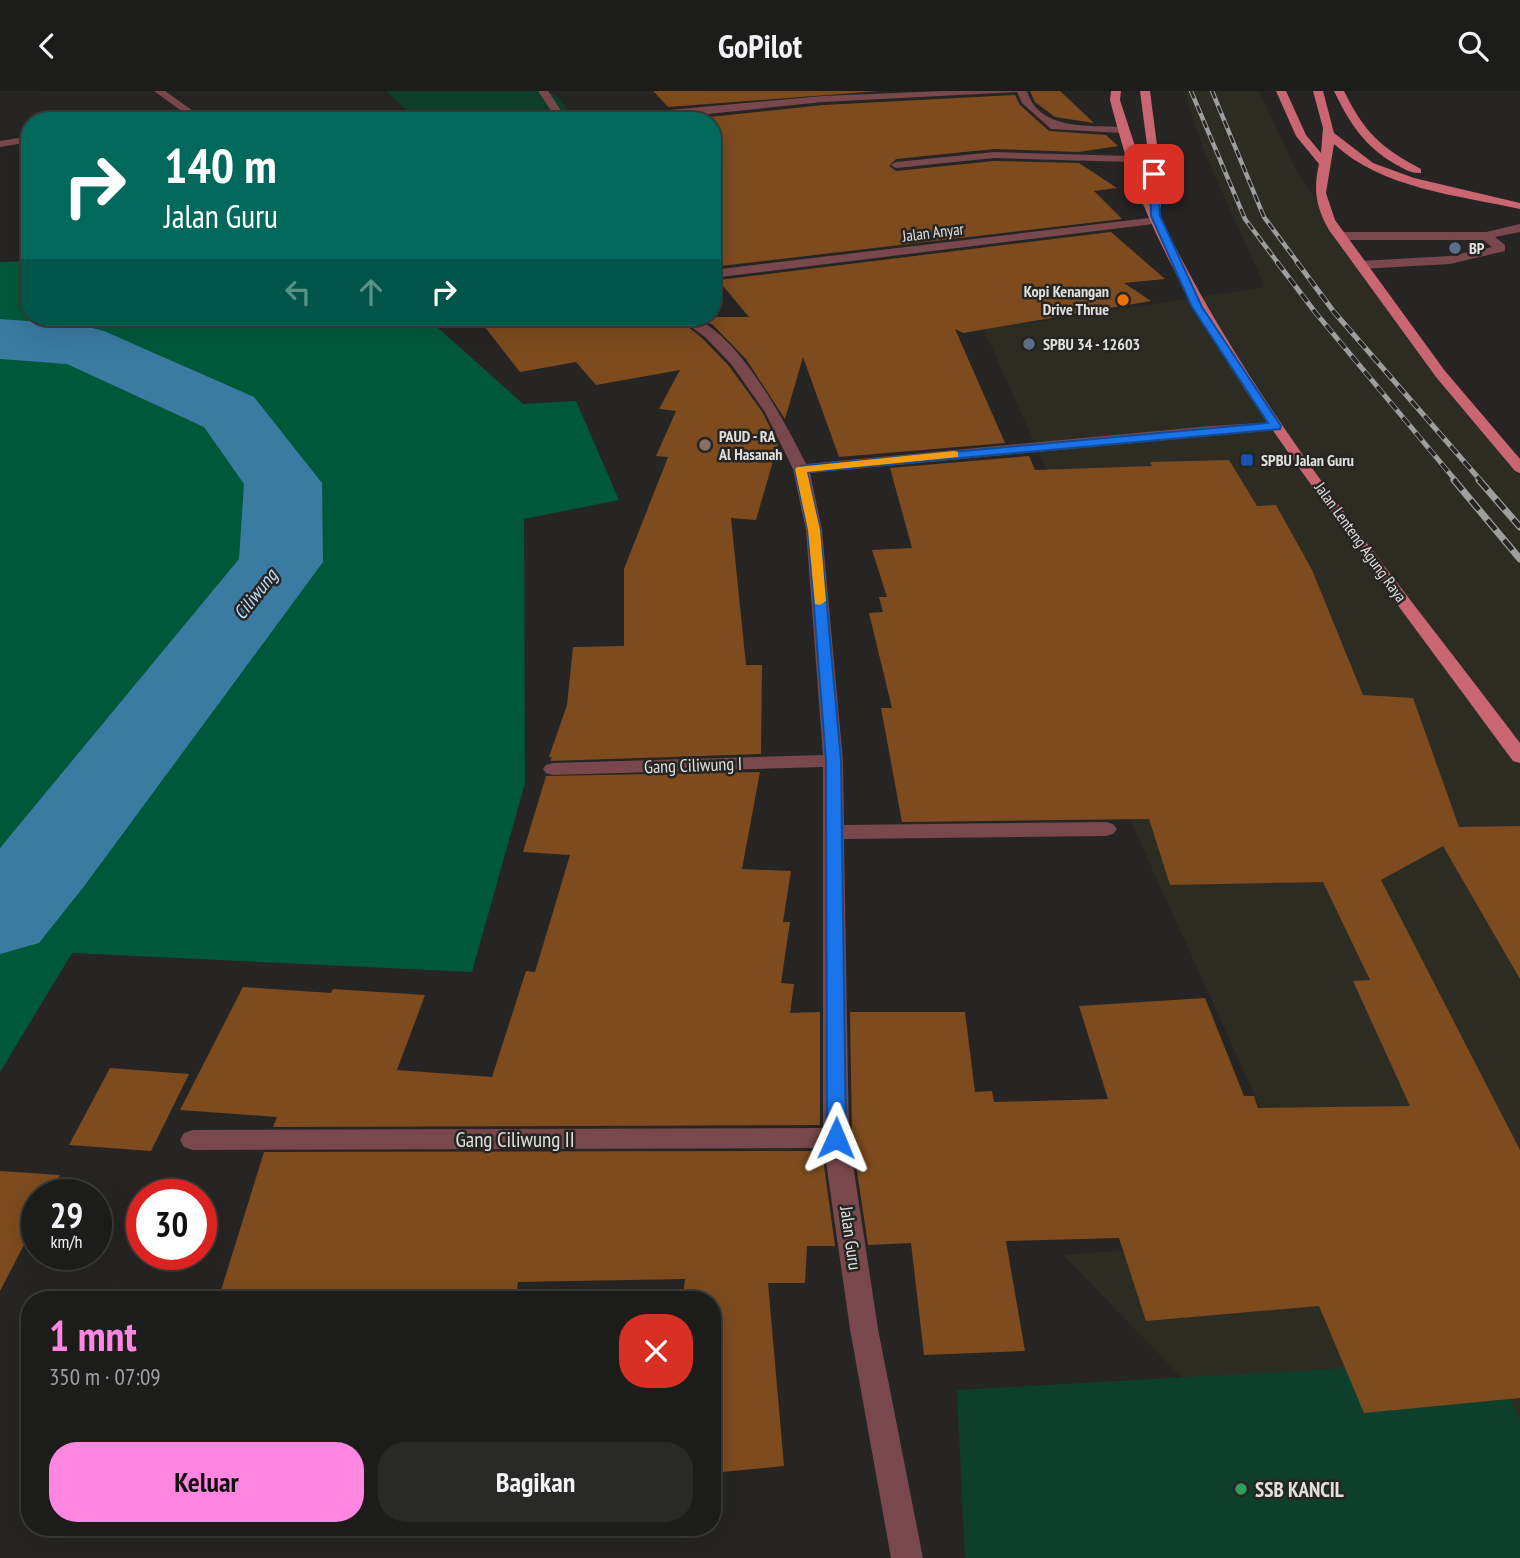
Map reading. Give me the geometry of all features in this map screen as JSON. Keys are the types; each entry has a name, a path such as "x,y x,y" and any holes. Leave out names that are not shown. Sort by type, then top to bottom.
{"main road":[{"name":"Jalan Lenteng Agung Raya","path":"1116,91 1130,159 1197,307 1276,426 1520,757"},
{"path":"1145,91 1153,153 1156,219"},
{"path":"1281,91 1301,136 1323,162"},
{"path":"1339,91 1357,129 1385,155 1456,190"},
{"path":"1319,92 1329,134 1323,162 1322,201 1360,265 1419,346 1493,440 1520,468"},
{"path":"1329,134 1354,156 1376,168 1408,180 1520,206"}],"street":[{"path":"159,91 189,112"},
{"path":"543,91 558,112"},
{"path":"681,112 823,100 1013,91"},
{"path":"1022,91 1025,101 1055,127 1122,130"},
{"path":"0,144 21,140"},
{"path":"897,166 994,155 1130,159"},
{"name":"Jalan Anyar","path":"721,273 1156,219"},
{"path":"1341,236 1486,236 1520,228"},
{"path":"1360,265 1450,260 1501,249 1486,236"},
{"name":"Jalan Guru","path":"698,326 710,334 736,361 772,412 801,469 814,530 833,761 838,1055 836,1138 864,1329 907,1558"},
{"path":"801,469 1197,431 1276,426"},
{"name":"Gang Ciliwung I","path":"553,769 833,761"},
{"path":"833,832 1105,829"},
{"name":"Gang Ciliwung II","path":"193,1140 836,1138"}],"shaded area":[{"path":"1184,91 1259,91 1296,170 1328,219 1429,355 1520,460 1520,1558 1357,1558 1063,1255 1319,1237 1131,822 1091,569 984,330 1265,287 1206,156"}],"green space":[{"path":"386,91 548,91 559,98 569,112 409,112"},
{"path":"21,261 21,326 436,326 523,404 576,401 619,500 524,519 525,783 472,972 72,953 0,1072 0,262"},
{"name":"SSB KANCIL","path":"1493,1360 1520,1421 1520,1558 965,1558 957,1390"}],"building":[{"path":"653,91 880,91 668,107"},
{"path":"1030,91 1060,91 1094,123 1055,117 1035,102"},
{"path":"1015,95 1020,105 1049,131 1106,135 1118,146 1079,152 994,149 896,159 889,166 896,171 994,161 1079,163 1117,188 1094,191 1122,219 721,266 721,116 823,105"},
{"path":"1111,232 1165,279 1124,283 1151,301 963,333 955,329 1005,443 839,457 803,357 785,419 746,359 714,326 721,326 721,317 749,317 721,284 721,280"},
{"path":"484,326 687,326 729,366 763,413 778,444 756,520 731,518 746,665 762,665 761,754 550,761 552,757 549,757 567,705 573,647 624,646 624,569 668,457 656,456 676,411 659,409 680,370 596,385 576,362 520,372"},
{"path":"1029,456 1035,470 1229,460 1257,506 1276,505 1312,570 1363,695 1413,698 1459,827 1520,826 1520,979 1443,846 1381,880 1520,1150 1520,1398 1364,1413 1319,1306 1146,1321 1119,1238 1006,1241 1025,1351 924,1355 911,1243 868,1245 852,1138 850,1012 965,1012 975,1092 992,1091 994,1102 1108,1099 1079,1006 1205,998 1244,1096 1254,1096 1258,1108 1410,1106 1353,981 1370,980 1323,882 1170,885 1149,819 902,822 881,708 892,708 869,613 883,612 879,597 887,597 872,550 912,548 890,468"},
{"path":"760,772 742,869 791,871 783,922 790,922 781,983 794,984 790,1013 820,1012 820,1125 273,1127 277,1117 180,1110 243,987 331,993 333,989 425,995 397,1070 492,1077 526,971 535,972 570,855 523,852 546,776"},
{"path":"110,1068 189,1074 151,1151 69,1145"},
{"path":"822,1151 835,1246 807,1246 805,1283 768,1283 784,1466 721,1472 721,1291 684,1291 685,1279 518,1282 517,1291 221,1291 264,1152"},
{"path":"0,1171 60,1175 58,1179 21,1179 21,1251 0,1291"}],"waterway":[{"name":"Ciliwung","path":"0,339 80,345 229,412 283,483 281,562 48,861 0,917"}],"railway":[{"path":"1191,91 1245,219 1278,263"},
{"path":"1212,91 1264,217 1298,263"},
{"path":"1277,262 1315,312 1456,481"},
{"path":"1297,262 1334,312 1481,481"},
{"path":"1454,480 1520,559"},
{"path":"1479,480 1520,527"}],"slow traffic":[{"path":"820,601 814,530 801,469 954,455"}],"place":[{"name":"BP","path":"1455,248"},
{"name":"Kopi Kenangan Drive Thrue","path":"1123,300"},
{"name":"SPBU 34 - 12603","path":"1029,344"},
{"name":"PAUD - RA Al Hasanah","path":"705,445"},
{"name":"SPBU Jalan Guru","path":"1247,460"},
{"name":"SSB KANCIL","path":"1241,1489"}],"route":[{"path":"836,1138 838,1055 833,761 814,530 801,469 1276,426 1197,307 1155,216 1154,174"}]}
